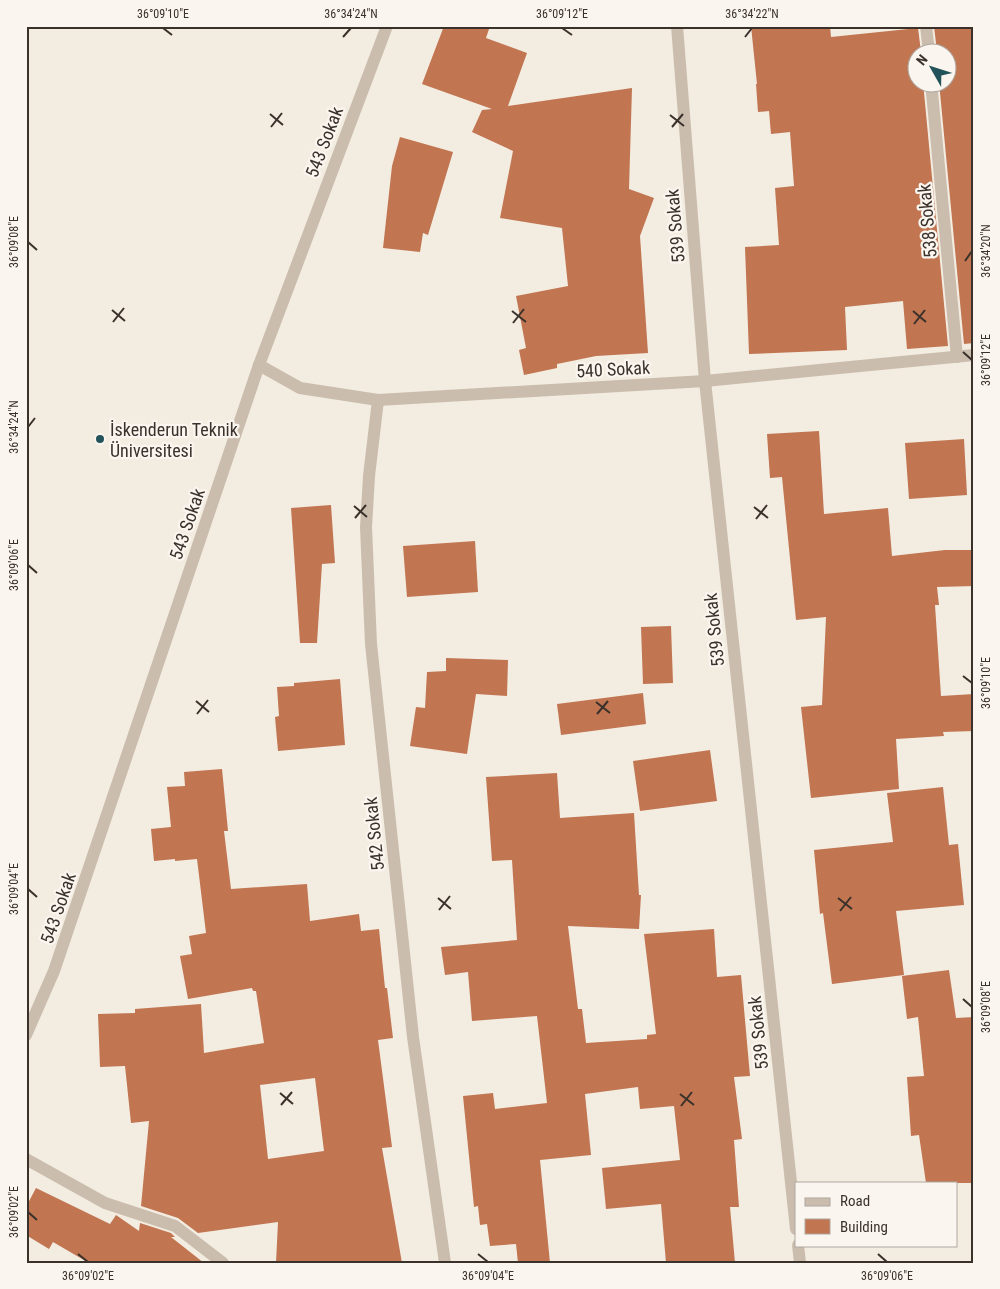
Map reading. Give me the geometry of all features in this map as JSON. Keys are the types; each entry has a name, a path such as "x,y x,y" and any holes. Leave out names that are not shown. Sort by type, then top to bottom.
{"street":[{"name":"543 Sokak","path":"26,1034 54,971 259,365 387,26"},
{"name":"539 Sokak","path":"677,26 705,381 795,1220"},
{"path":"926,26 927,42"},
{"name":"538 Sokak","path":"932,92 957,357"},
{"name":"540 Sokak","path":"259,365 300,388 378,400 705,381 974,355"},
{"name":"542 Sokak","path":"378,400 369,476 366,527 371,644 413,1037 445,1263"},
{"path":"26,1159 105,1203 175,1226 223,1263"},
{"path":"798,1246 800,1263"}],"building":[{"path":"444,26 490,26 486,38 527,53 508,106 632,88 629,189 654,198 640,236 648,353 596,356 557,364 557,368 524,375 519,350 526,348 516,296 568,286 562,228 500,218 513,151 472,132 482,110 492,109 422,84"},
{"path":"751,26 830,26 831,37 918,28 920,42 908,42 908,92 924,92 948,346 907,349 903,301 845,307 847,350 749,354 745,247 779,245 775,188 794,186 790,132 771,134 769,111 758,112"},
{"path":"934,26 974,26 974,343 964,344 940,92 958,92 958,42 936,42"},
{"path":"400,137 453,152 428,235 423,233 420,252 383,248 392,166"},
{"path":"819,431 824,514 888,508 892,556 945,550 974,550 974,586 937,587 939,605 935,605 941,696 974,694 974,731 943,732 944,736 896,739 899,789 811,798 801,707 822,705 826,617 796,620 782,477 770,478 767,434"},
{"path":"964,439 967,495 909,499 905,443"},
{"path":"331,505 335,563 322,564 317,643 300,643 291,508"},
{"path":"475,541 478,592 407,597 403,546"},
{"path":"671,626 673,683 643,684 641,627"},
{"path":"446,658 508,660 507,696 476,694 467,754 410,746 416,707 425,708 427,672 446,671"},
{"path":"340,679 345,745 278,751 275,717 279,716 277,687 294,686 294,683"},
{"path":"643,693 646,724 561,735 557,704"},
{"path":"710,750 717,801 640,811 633,761"},
{"path":"222,769 228,831 224,831 231,889 307,884 310,921 359,914 361,931 379,929 385,988 387,988 393,1038 378,1040 392,1147 382,1148 402,1263 276,1263 278,1222 198,1233 178,1218 141,1206 149,1121 131,1123 125,1066 100,1067 98,1014 135,1013 135,1009 201,1004 204,1053 264,1043 256,991 253,991 252,988 188,999 180,956 192,954 189,936 206,933 197,859 154,861 151,829 171,827 167,787 185,786 184,772","holes":["315,1078 324,1151 268,1159 260,1085"]},
{"path":"557,773 560,818 634,813 639,895 641,895 639,929 568,926 578,1009 582,1009 586,1043 647,1039 647,1035 656,1034 644,934 714,929 717,977 741,975 750,1076 734,1077 742,1139 734,1140 739,1207 730,1207 735,1263 666,1263 661,1204 606,1209 602,1168 680,1160 674,1106 640,1109 638,1087 585,1094 591,1155 540,1160 550,1263 518,1263 516,1244 490,1246 487,1224 480,1225 478,1206 474,1207 463,1096 493,1093 495,1109 547,1103 537,1016 472,1021 468,972 445,975 441,947 517,940 512,860 492,861 486,777"},
{"path":"943,787 949,845 958,844 964,905 896,911 904,975 832,984 823,913 820,914 814,850 893,842 887,793"},
{"path":"949,970 956,1018 974,1017 974,1183 926,1182 919,1135 911,1136 907,1077 924,1076 918,1017 907,1019 902,976"},
{"path":"36,1188 110,1224 116,1215 139,1231 140,1223 171,1233 175,1237 171,1237 204,1263 89,1263 53,1242 49,1249 26,1235 26,1207"}],"place":[{"name":"İskenderun Teknik Üniversitesi","path":"100,439"}]}
